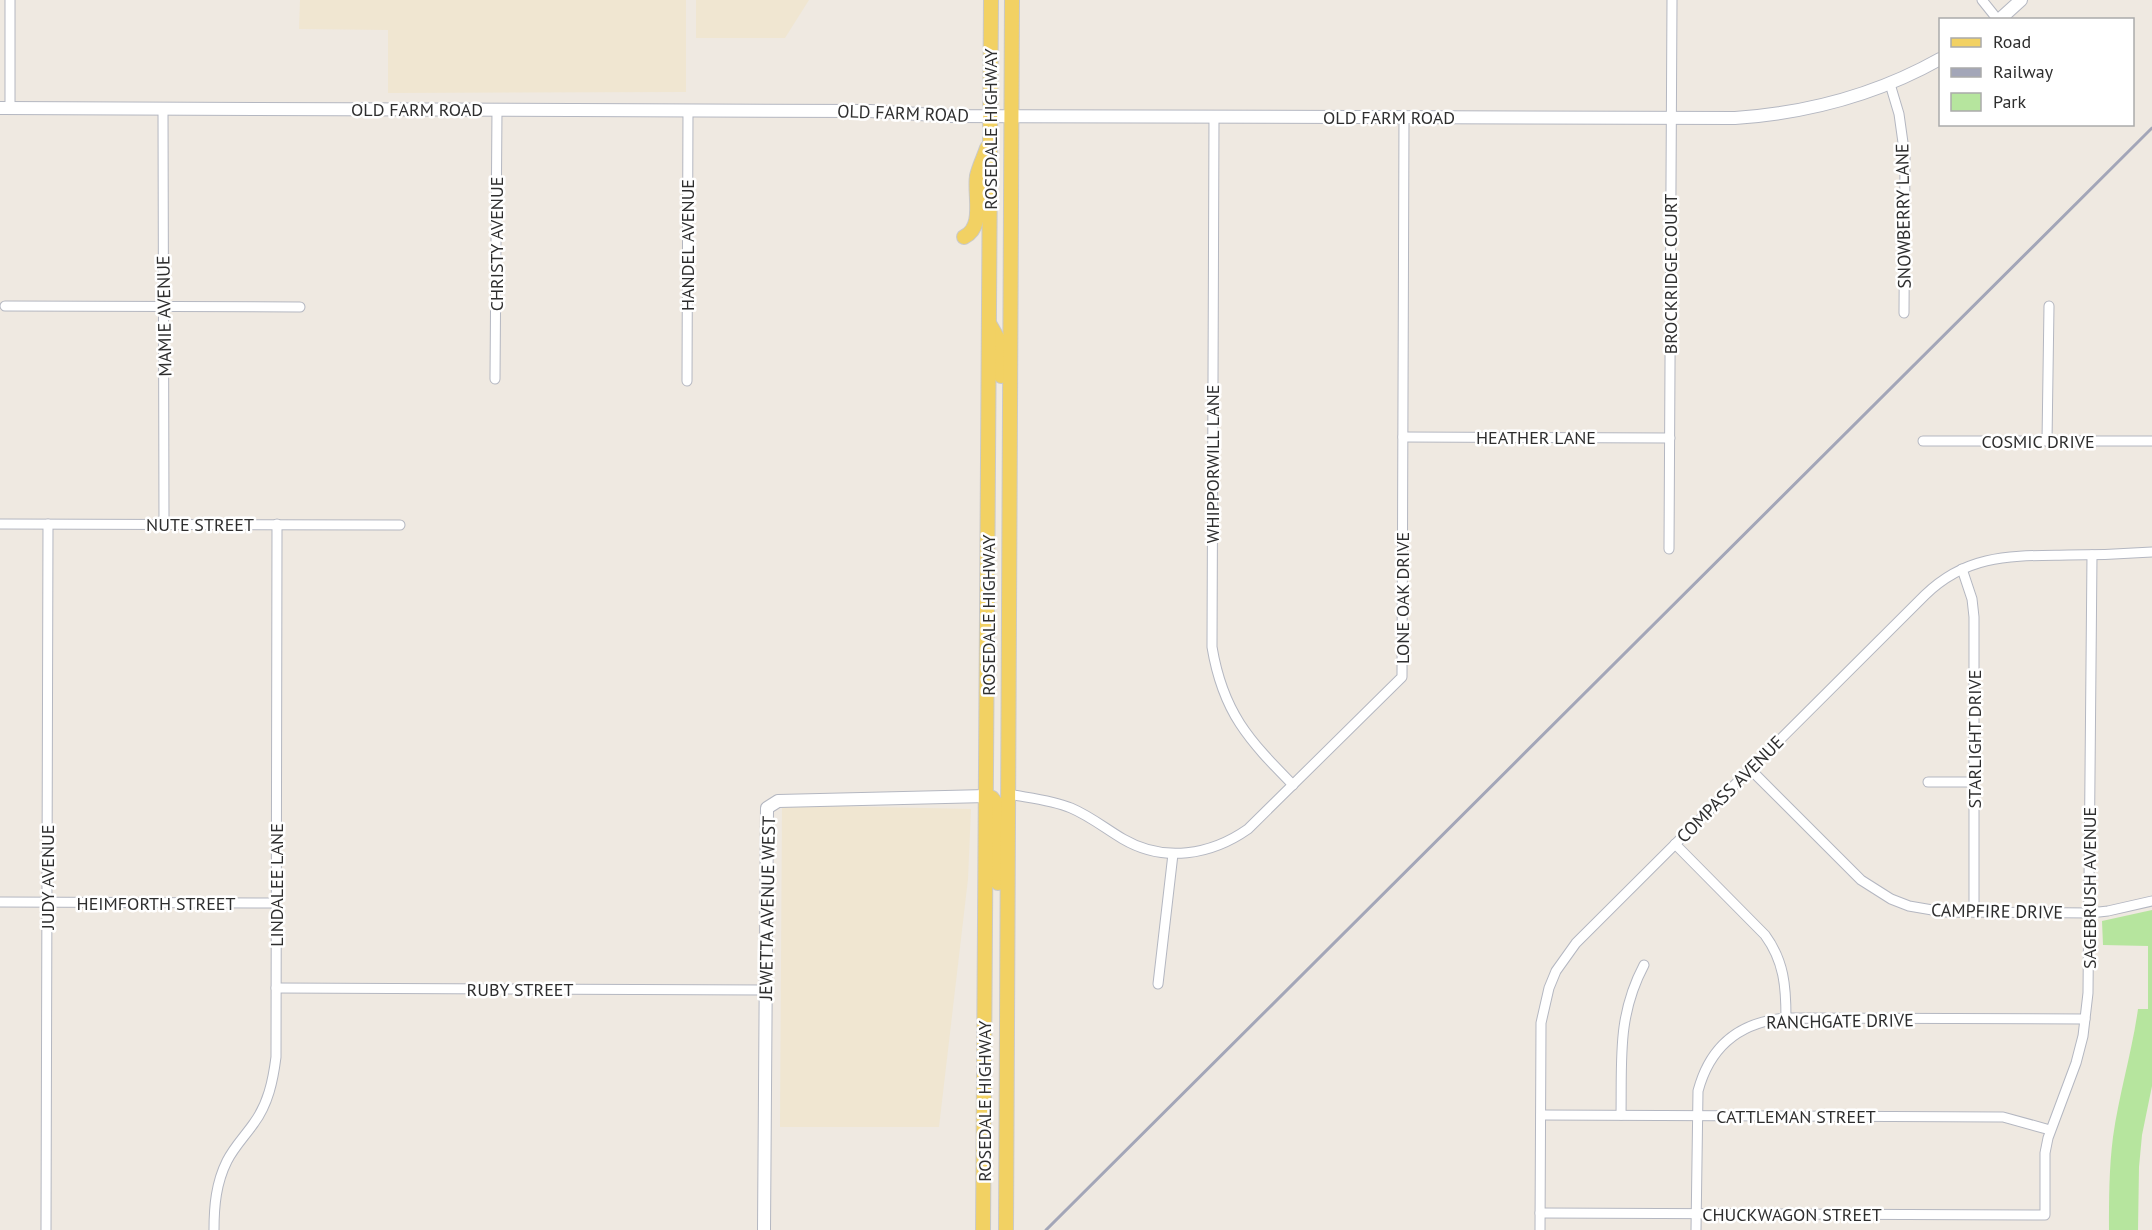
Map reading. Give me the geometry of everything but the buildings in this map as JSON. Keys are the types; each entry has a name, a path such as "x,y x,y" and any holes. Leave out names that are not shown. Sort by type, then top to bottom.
{"main road":[{"name":"ROSEDALE HIGHWAY","path":"983,1230 991,0"},
{"name":"ROSEDALE HIGHWAY","path":"1006,1224 1012,0"},
{"path":"964,237 972,233 976,225 977,175 990,141"},
{"path":"989,324 998,339 1001,360 1001,450 1010,482"},
{"path":"987,647 995,676 995,778 996,785 1008,794"},
{"path":"987,796 995,801 998,812 998,988 1006,1038"}],"street":[{"path":"5,108 10,0"},
{"name":"BROCKRIDGE COURT","path":"1669,549 1672,0"},
{"path":"1982,0 1996,18"},
{"path":"2000,18 2021,0"},
{"name":"OLD FARM ROAD","path":"5,108 870,111 951,116 1735,118 1796,111 1857,96 1890,84 1939,60"},
{"name":"SNOWBERRY LANE","path":"1890,84 1899,114 1905,157 1904,313"},
{"name":"MAMIE AVENUE","path":"163,108 164,524"},
{"name":"CHRISTY AVENUE","path":"495,379 497,110"},
{"name":"HANDEL AVENUE","path":"687,381 688,110"},
{"name":"WHIPPORWILL LANE","path":"1214,117 1212,647 1223,693 1233,714 1256,747 1293,785"},
{"name":"LONE OAK DRIVE","path":"1008,794 1070,807 1138,846 1173,854 1204,851 1236,838 1257,821 1402,677 1404,117"},
{"path":"5,306 300,307"},
{"path":"2047,441 2049,306"},
{"name":"HEATHER LANE","path":"1403,437 1670,438"},
{"name":"COSMIC DRIVE","path":"1923,441 2152,441"},
{"name":"NUTE STREET","path":"0,524 400,525"},
{"name":"JUDY AVENUE","path":"46,1230 48,524"},
{"name":"LINDALEE LANE","path":"214,1230 214,1207 220,1176 236,1146 255,1122 270,1092 276,1057 277,524"},
{"name":"COMPASS AVENUE","path":"1540,1230 1541,1023 1544,1005 1556,971 1576,943 1933,588 1962,569 1994,558 2152,552"},
{"name":"SAGEBRUSH AVENUE","path":"2045,1215 2045,1153 2050,1130 2076,1063 2088,993 2092,555"},
{"name":"STARLIGHT DRIVE","path":"1962,569 1972,599 1974,617 1974,912"},
{"name":"CAMPFIRE DRIVE","path":"1750,769 1861,879 1876,891 1900,903 1926,910 2090,912 2108,911 2152,901"},
{"path":"1928,782 1974,782"},
{"name":"JEWETTA AVENUE WEST","path":"764,1230 767,808 778,801 987,796"},
{"path":"1675,844 1765,935 1773,946 1784,972 1786,1018"},
{"path":"1158,984 1173,854"},
{"name":"HEIMFORTH STREET","path":"0,902 276,903"},
{"path":"1621,1115 1622,1035 1629,998 1644,965"},
{"name":"RUBY STREET","path":"276,988 765,990"},
{"name":"RANCHGATE DRIVE","path":"1696,1230 1697,1115 1698,1091 1702,1076 1718,1049 1735,1034 1755,1023 1786,1018 2085,1019"},
{"name":"CATTLEMAN STREET","path":"1541,1115 2003,1117 2050,1130"},
{"name":"CHUCKWAGON STREET","path":"1540,1213 2045,1215"}],"shaded area":[{"path":"300,0 686,0 686,92 388,93 388,30 299,29"},
{"path":"696,0 809,0 785,38 696,38"},
{"path":"782,805 971,809 968,879 939,1127 780,1127"}],"green space":[{"path":"2152,910 2152,1086 2142,1135 2138,1230 2109,1230 2113,1137 2138,1009 2148,1009 2148,946 2103,945 2102,921"}],"railway":[{"path":"1046,1230 2152,128"}]}
